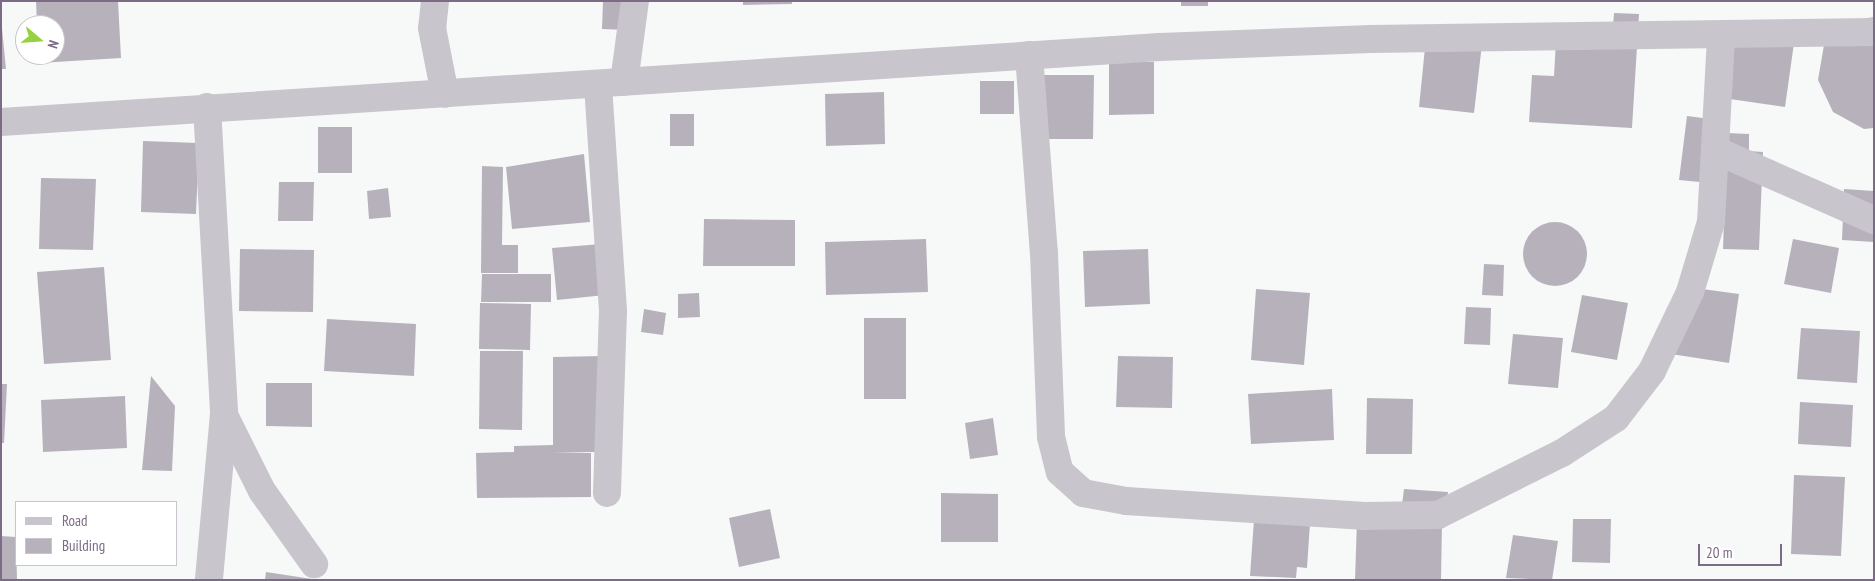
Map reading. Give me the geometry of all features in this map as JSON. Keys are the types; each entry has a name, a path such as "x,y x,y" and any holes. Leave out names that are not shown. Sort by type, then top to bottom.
{"street":[{"path":"436,1 432,28 445,94"},
{"path":"608,493 613,311 611,84 635,1"},
{"path":"1,122 207,107 611,84 1029,55 1371,39 1874,32"},
{"path":"1029,55 1044,253 1051,437 1060,472 1083,493 1126,501 1362,516 1438,515 1562,453 1616,418 1652,371 1690,292 1709,230 1715,185 1722,35"},
{"path":"207,107 224,414 209,580"},
{"path":"1716,150 1874,220"},
{"path":"224,414 262,491 314,564"}],"building":[{"path":"36,1 118,1 121,58 65,61 65,15 37,15"},
{"path":"603,1 628,1 627,30 602,29"},
{"path":"743,1 792,1 792,4 743,5"},
{"path":"1181,1 1208,1 1208,6 1181,6"},
{"path":"1614,13 1639,14 1632,128 1529,122 1532,75 1554,76 1557,23 1613,26"},
{"path":"1874,17 1874,128 1864,129 1833,112 1818,80 1824,45 1850,21"},
{"path":"1,18 6,69 1,69"},
{"path":"1733,28 1795,36 1785,107 1723,98"},
{"path":"1426,38 1482,44 1474,113 1419,107"},
{"path":"1109,62 1154,62 1154,114 1109,115"},
{"path":"1043,75 1094,75 1093,139 1043,139"},
{"path":"980,81 1014,81 1014,114 980,114"},
{"path":"884,92 885,144 826,146 825,94"},
{"path":"670,114 694,114 694,146 670,146"},
{"path":"1687,116 1718,120 1710,183 1679,180"},
{"path":"318,127 352,127 352,173 318,173"},
{"path":"1727,133 1749,134 1749,151 1763,152 1759,250 1723,249"},
{"path":"143,141 199,143 196,214 141,212"},
{"path":"584,154 590,222 512,229 506,167"},
{"path":"482,166 503,167 502,245 518,245 518,273 481,273"},
{"path":"41,178 96,179 93,250 39,249"},
{"path":"279,182 314,182 313,221 278,221"},
{"path":"388,188 391,217 369,219 367,191"},
{"path":"1844,189 1874,191 1874,242 1842,240"},
{"path":"704,219 795,220 795,266 703,266"},
{"path":"1549,222 1561,222 1578,231 1585,242 1587,254 1585,266 1578,277 1561,286 1549,286 1537,281 1528,272 1523,260 1523,248 1528,236 1537,227"},
{"path":"926,239 928,292 826,295 825,242"},
{"path":"1793,239 1839,248 1831,293 1784,284"},
{"path":"601,244 605,295 557,300 552,248"},
{"path":"240,249 314,250 313,312 239,311"},
{"path":"1148,249 1150,304 1085,307 1083,251"},
{"path":"1484,264 1504,265 1503,296 1482,295"},
{"path":"104,267 111,360 44,364 37,272"},
{"path":"482,274 551,274 551,302 481,302"},
{"path":"1680,286 1739,294 1729,363 1671,354"},
{"path":"1256,289 1310,293 1304,365 1251,360"},
{"path":"699,293 700,317 678,318 678,294"},
{"path":"1582,295 1628,303 1617,360 1571,352"},
{"path":"480,303 531,304 530,350 479,349"},
{"path":"1466,307 1491,308 1490,345 1464,344"},
{"path":"644,309 666,313 663,335 641,332"},
{"path":"864,318 906,318 906,399 864,399"},
{"path":"327,319 416,324 414,376 324,371"},
{"path":"1801,328 1860,331 1857,383 1797,379"},
{"path":"1513,334 1563,338 1558,388 1508,384"},
{"path":"480,351 523,351 522,430 479,429"},
{"path":"603,356 605,452 553,452 591,453 591,497 477,498 476,453 514,452 514,446 553,445 553,357"},
{"path":"1118,356 1173,357 1172,408 1116,407"},
{"path":"151,376 175,406 172,471 142,470"},
{"path":"266,383 312,383 312,427 266,426"},
{"path":"1,384 7,384 4,443 1,443"},
{"path":"1332,389 1334,440 1251,444 1248,394"},
{"path":"125,396 127,448 43,452 41,400"},
{"path":"1367,398 1413,399 1412,454 1366,454"},
{"path":"1800,402 1853,405 1851,447 1798,444"},
{"path":"993,418 998,455 970,459 965,423"},
{"path":"1794,475 1845,477 1841,556 1791,554"},
{"path":"1404,489 1448,492 1445,516 1401,513"},
{"path":"941,493 998,494 998,542 941,542"},
{"path":"1255,505 1311,508 1307,568 1297,567 1296,578 1250,576"},
{"path":"770,509 780,558 739,567 729,518"},
{"path":"1573,519 1611,519 1610,563 1572,562"},
{"path":"1357,520 1442,523 1441,580 1355,580"},
{"path":"1513,535 1558,541 1552,580 1506,578"},
{"path":"1,536 15,537 17,580 1,580"},
{"path":"266,572 312,579 312,580 265,580"}]}
